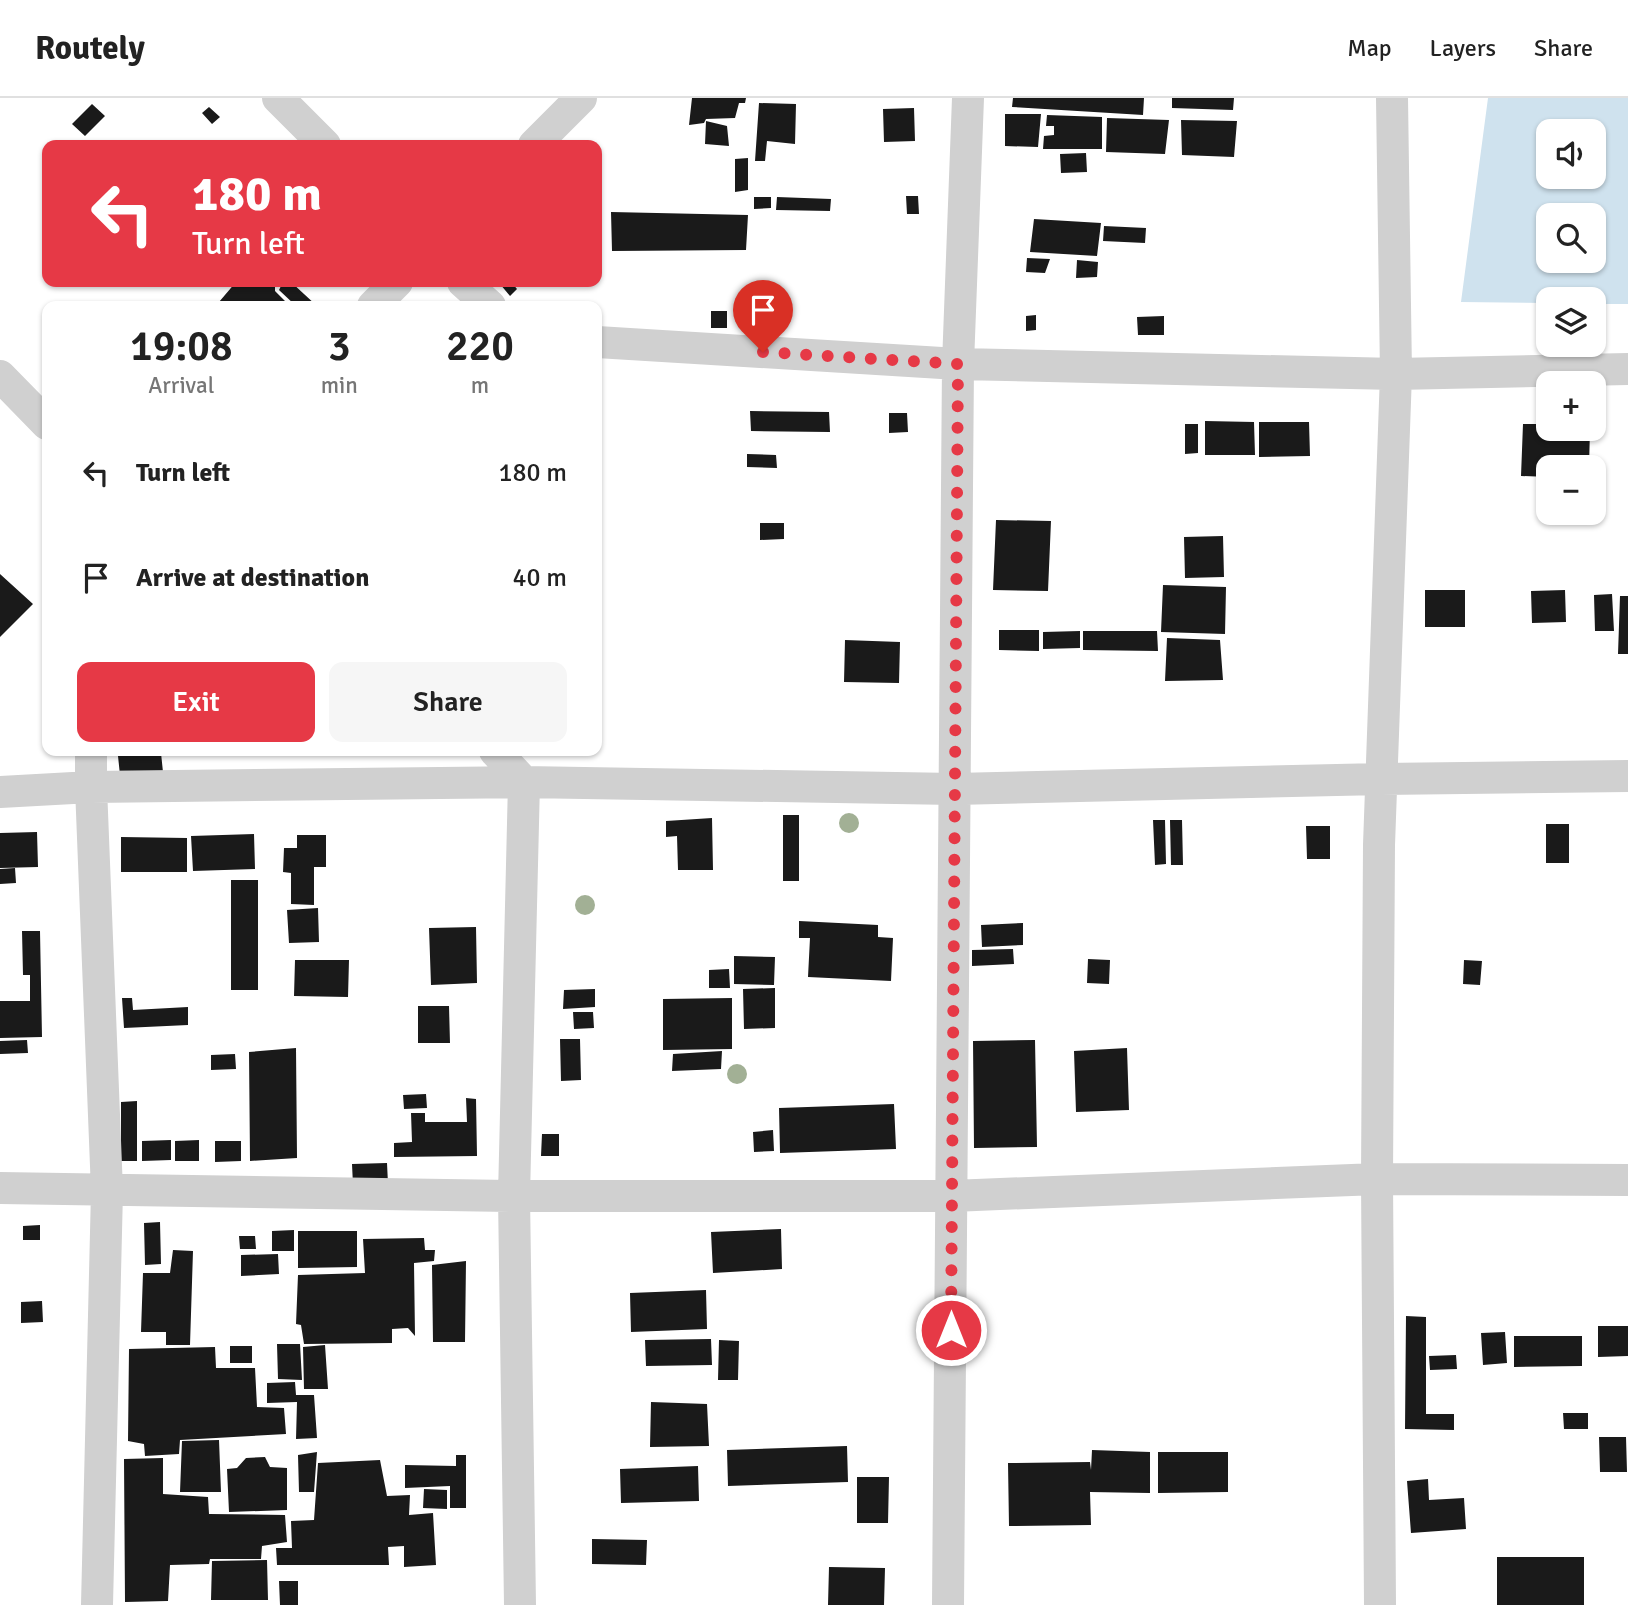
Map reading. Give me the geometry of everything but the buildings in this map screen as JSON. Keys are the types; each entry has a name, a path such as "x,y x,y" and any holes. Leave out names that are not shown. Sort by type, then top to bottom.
{"street":[{"path":"278,98 320,140"},
{"path":"539,140 581,98"},
{"path":"948,1605 958,364 968,98"},
{"path":"1380,1605 1378,859 1396,374 1392,98"},
{"path":"378,301 392,287"},
{"path":"469,287 484,301"},
{"path":"602,342 958,364 1396,374 1628,369"},
{"path":"0,376 42,420"},
{"path":"91,756 107,1191 97,1605"},
{"path":"500,756 524,782 514,1196 520,1605"},
{"path":"0,792 90,787 524,782 954,789 1628,776"},
{"path":"0,1188 514,1196 952,1196 1377,1178 1628,1180"}],"water":[{"path":"1488,98 1628,98 1628,304 1606,304 1606,287 1536,287 1536,303 1461,302"}],"route":[{"path":"763,352 958,364 951,1330"}]}
